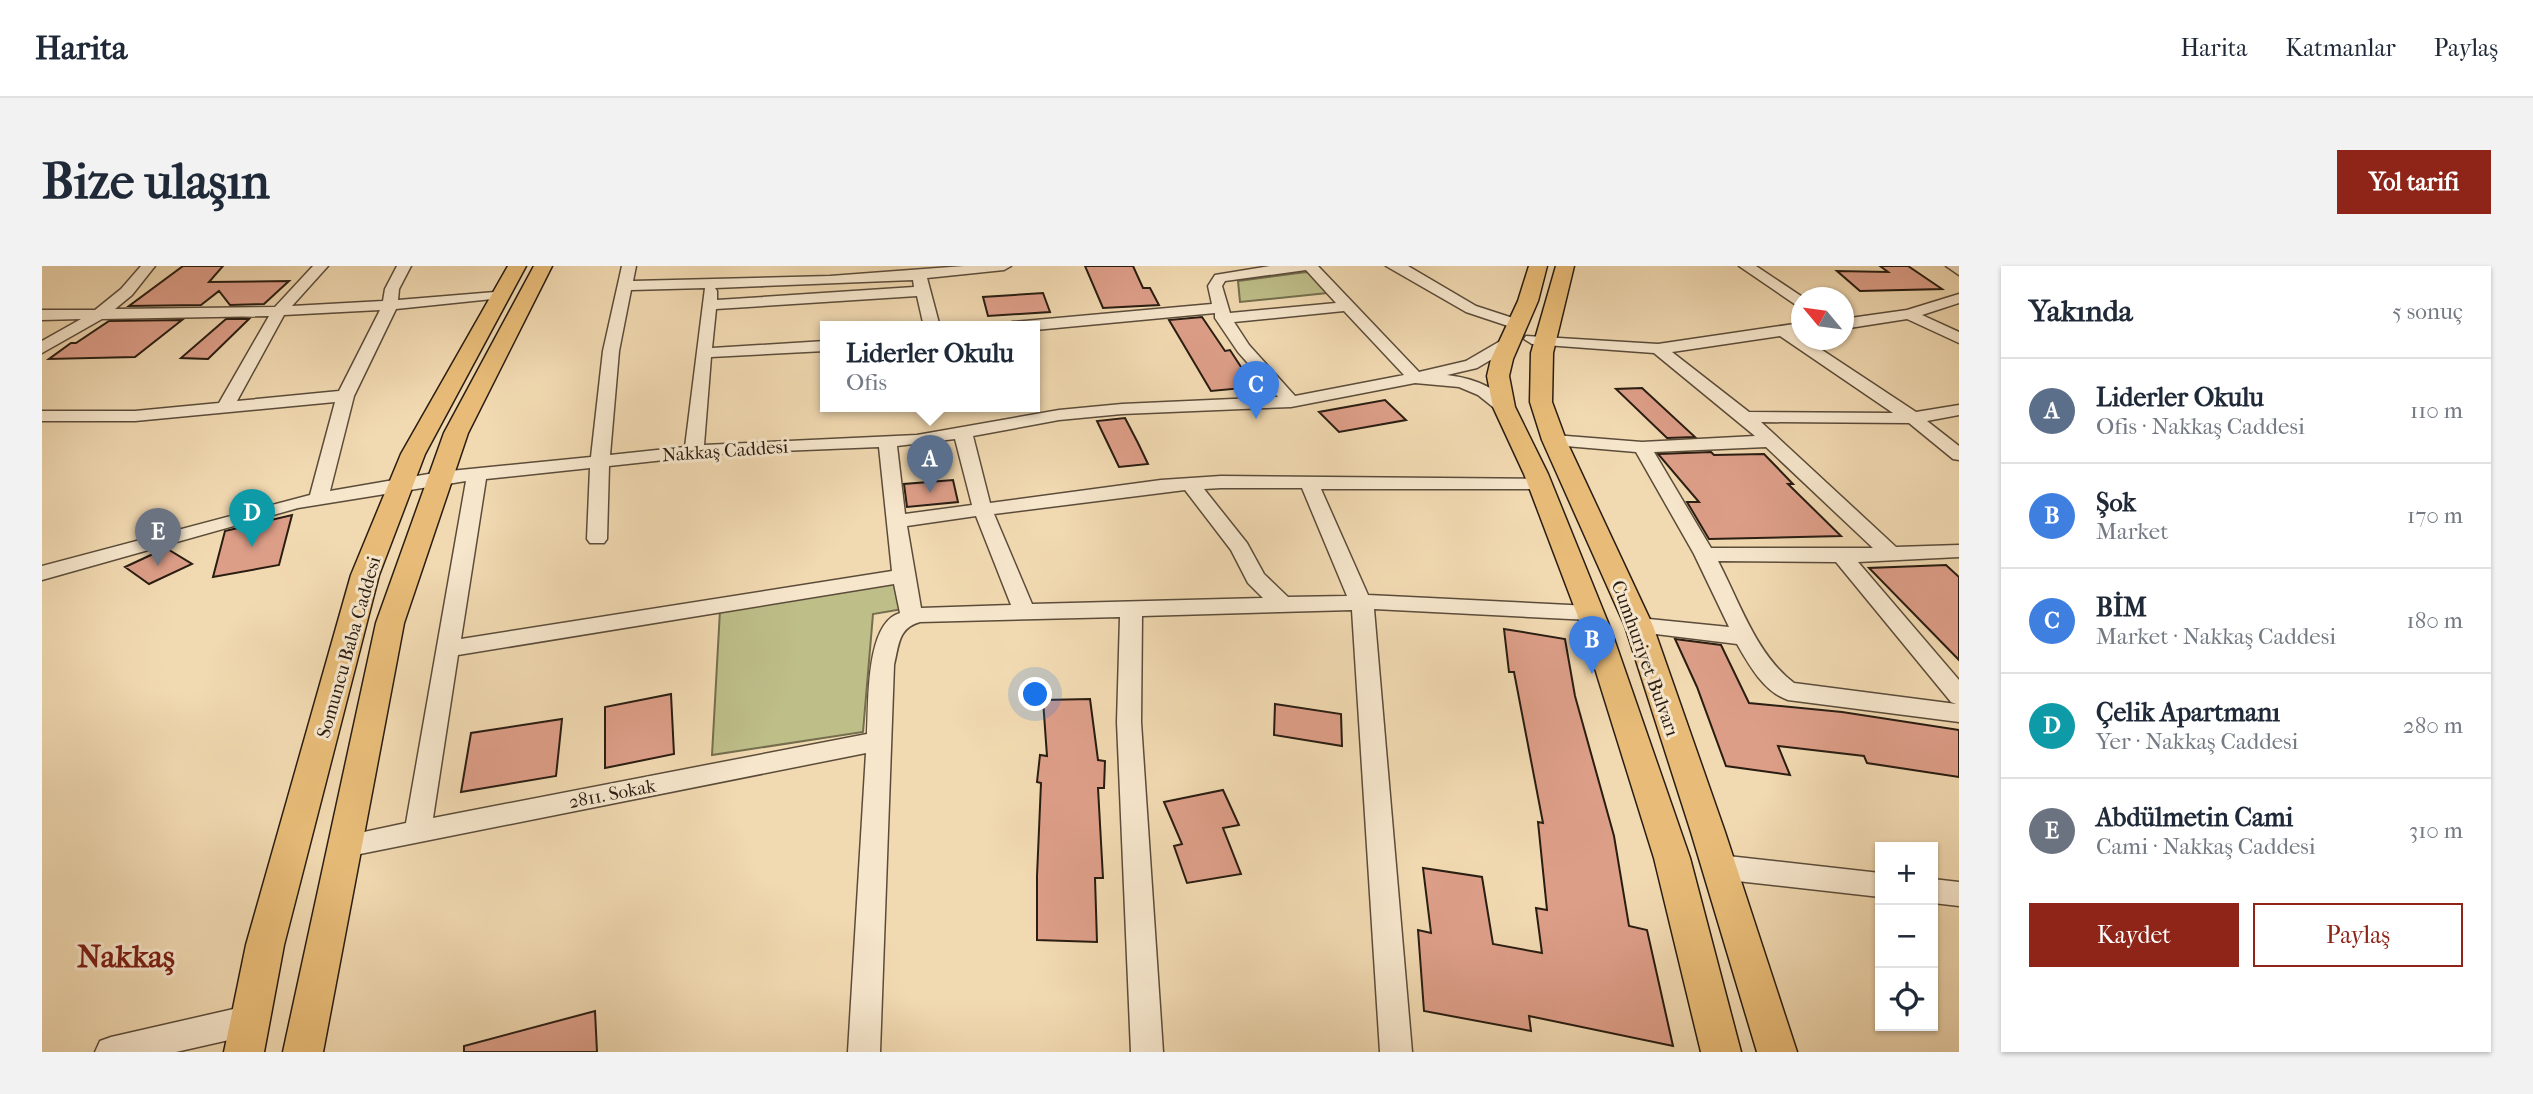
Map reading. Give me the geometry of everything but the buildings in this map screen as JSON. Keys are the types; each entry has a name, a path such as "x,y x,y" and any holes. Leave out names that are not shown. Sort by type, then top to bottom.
{"main road":[{"name":"Somuncu Baba Caddesi","path":"244,1052 265,945 365,575 413,454 517,266"},
{"name":"Somuncu Baba Caddesi","path":"303,1052 390,623 456,433 543,266"},
{"name":"Cumhuriyet Bulvarı","path":"1538,266 1528,301 1526,340 1542,392 1541,402 1554,440 1639,626 1776,1052"},
{"name":"Cumhuriyet Bulvarı","path":"1565,266 1526,340 1502,359 1502,395 1590,613 1672,858 1721,1052"},
{"path":"1502,395 1531,398 1542,392"}],"street":[{"path":"42,348 102,313 135,286 148,266"},
{"path":"225,408 279,311 321,266"},
{"path":"318,499 345,396 390,305 392,289 404,266"},
{"path":"597,539 600,460 611,351 629,266"},
{"path":"758,266 758,282"},
{"path":"709,305 1004,266"},
{"path":"1209,266 1220,278"},
{"path":"1220,278 1308,266 1416,378 1452,379 1502,395"},
{"path":"1394,266 1425,279 1464,306 1526,340 1658,349 1791,329"},
{"path":"1746,266 1791,295"},
{"path":"1953,266 1959,271"},
{"path":"625,286 920,277"},
{"path":"920,277 931,321"},
{"path":"1220,278 1215,286 1222,313 1237,342 1291,402"},
{"path":"694,451 711,284"},
{"path":"42,315 279,311 390,305 502,294"},
{"path":"1854,322 1909,314 1959,298"},
{"path":"1040,325 1347,306"},
{"path":"1909,314 1959,338"},
{"path":"1782,330 1913,418 1959,455"},
{"path":"1416,378 1471,365 1526,340"},
{"path":"704,353 820,346"},
{"path":"1658,349 1745,417 1891,554"},
{"name":"Nakkaş Caddesi","path":"42,573 141,544 318,499 440,478 694,451 887,442 963,433 1059,415 1122,409 1291,402 1416,378"},
{"path":"42,416 135,416 345,396"},
{"path":"1745,417 1913,418 1959,410"},
{"path":"963,433 982,508 1024,611"},
{"path":"1554,440 1642,447 1770,441"},
{"path":"887,442 903,576 912,617"},
{"path":"1642,447 1704,554 1760,664 1774,683 1788,691 1959,713"},
{"path":"418,831 477,474"},
{"path":"896,521 982,508 1222,482 1540,485"},
{"path":"1309,483 1363,609 1395,1052"},
{"path":"1190,484 1240,548 1255,578 1282,604"},
{"path":"1704,554 1842,556 1959,551"},
{"path":"1842,556 1959,696"},
{"path":"448,649 903,576"},
{"path":"864,1052 886,643 891,630 901,620 912,617 1024,611 1361,602 1590,613"},
{"path":"1131,608 1129,722 1147,1052"},
{"path":"1639,626 1746,637"},
{"name":"2811. Sokak","path":"345,846 879,741"},
{"path":"1718,867 1875,884"},
{"path":"1938,892 1959,894"},
{"path":"111,1052 251,1020"}],"green space":[{"path":"1306,272 1312,274 1328,293 1240,302 1238,281"},
{"path":"893,579 903,609 873,614 863,732 712,755 720,610"}],"place":[{"name":"BİM","path":"1256,419"},
{"name":"Liderler Okulu","path":"930,493"},
{"name":"Çelik Apartmanı","path":"252,547"},
{"name":"Abdülmetin Cami","path":"158,566"},
{"name":"Şok","path":"1592,674"}],"district":[{"name":"Nakkaş","path":"126,956"}]}
